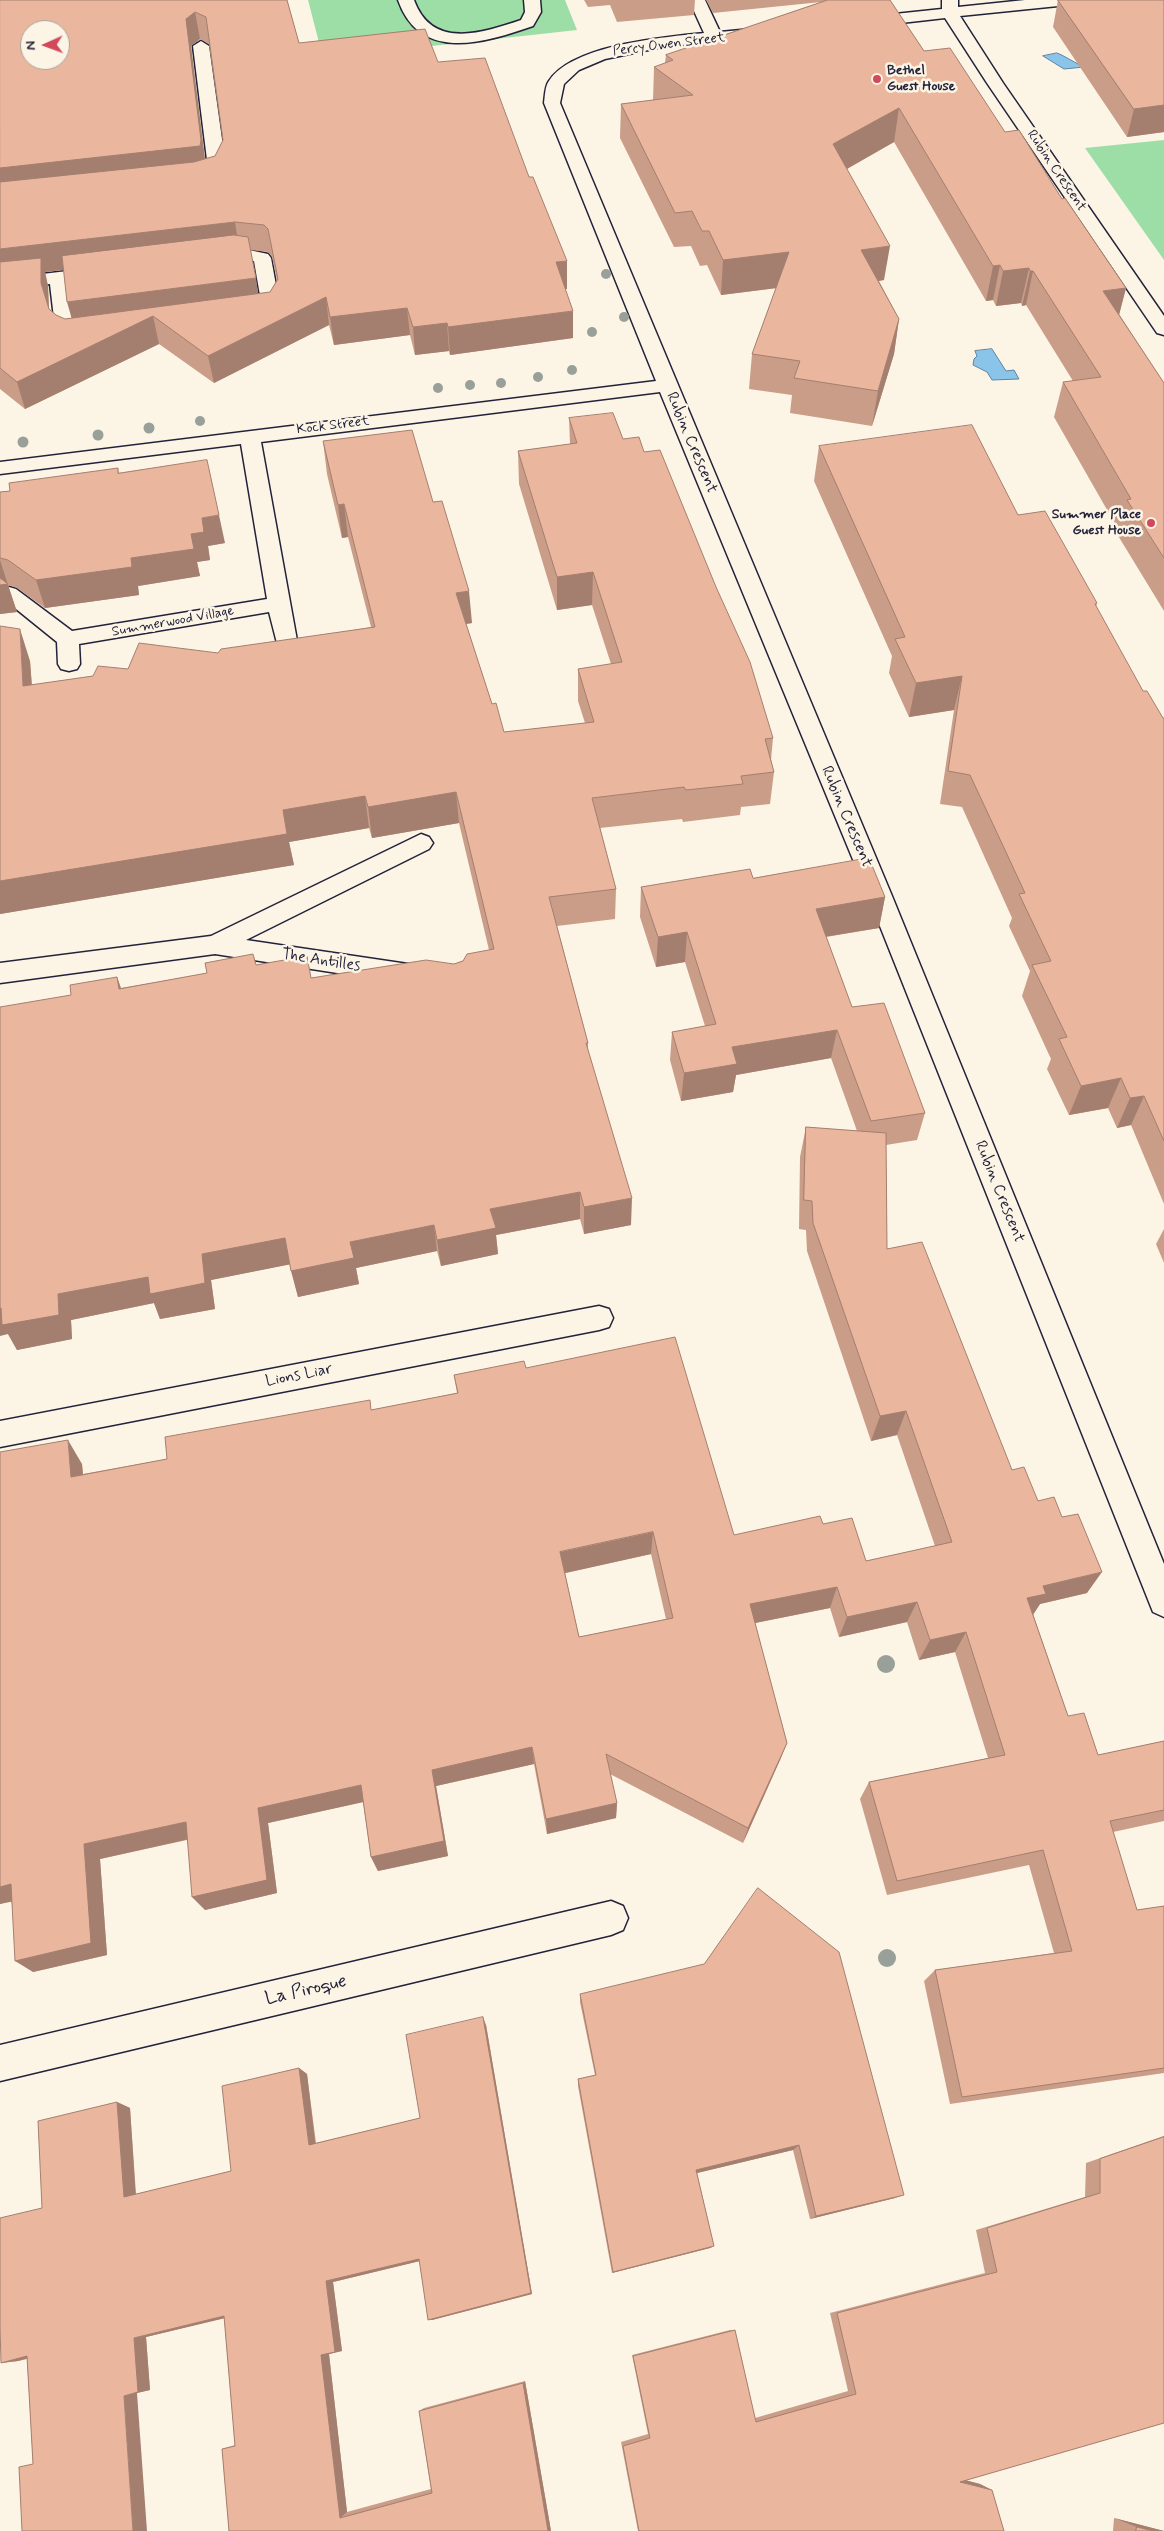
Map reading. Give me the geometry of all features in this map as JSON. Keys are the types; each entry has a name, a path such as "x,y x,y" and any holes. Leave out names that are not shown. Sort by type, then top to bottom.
{"street":[{"path":"406,0 411,13 428,32 440,36 458,37 490,34 527,23 533,12 532,0"},
{"path":"697,0 715,38"},
{"path":"851,24 950,6 1068,0"},
{"name":"Rubin Crescent","path":"950,6 995,83 1164,329"},
{"name":"Percy Owen Street","path":"571,66 587,58 620,50 771,32"},
{"path":"180,185 208,181 213,178 217,168 201,46"},
{"name":"Rubin Crescent","path":"571,66 555,80 551,89 552,103 666,385 884,905 1164,1602"},
{"path":"192,261 239,256 262,258 271,307 270,311 259,316 231,320"},
{"path":"0,284 116,270"},
{"path":"58,277 65,335 72,339 98,337"},
{"name":"Kock Street","path":"0,468 666,385"},
{"path":"250,437 278,604 287,646"},
{"path":"9,594 68,639 70,664"},
{"name":"Summerwood Village","path":"68,639 278,604"},
{"name":"The Antilles","path":"214,944 421,843"},
{"name":"The Antilles","path":"0,974 214,944 427,977"},
{"name":"Lions Liar","path":"0,1434 598,1318"},
{"name":"La Piroque","path":"0,2063 611,1918"}],"green space":[{"path":"308,0 565,0 577,30 323,58"},
{"path":"1164,140 1164,260 1085,148"}],"water":[{"path":"1057,53 1084,67 1064,69 1043,56"},
{"path":"992,349 1006,371 1014,370 1019,379 992,380 987,372 973,365 974,359 977,356 975,351"}],"building":[{"path":"0,0 287,0 299,43 425,29 438,62 485,58 529,177 533,177 567,261 556,262 573,311 448,327 447,323 413,327 407,308 330,317 326,297 208,356 153,316 17,382 0,368 0,262 41,258 41,283 49,309 65,319 270,292 278,279 268,229 264,225 235,222 0,249 0,182 194,162 215,156 223,140 206,17 195,12 186,19 201,140 200,146 0,168"},
{"path":"828,0 890,0 924,51 950,48 1005,132 1019,130 1062,199 1065,198 1126,288 1103,291 1164,383 1164,558 1127,500 1131,499 1063,382 1101,377 1033,271 1030,271 1029,268 1003,271 1000,265 993,266 899,108 833,144 890,246 861,250 899,319 878,391 794,378 800,361 752,354 789,252 723,260 709,231 702,231 692,211 675,213 621,104 693,95 654,67 673,60 666,55"},
{"path":"1058,0 1164,0 1164,105 1134,109"},
{"path":"234,235 248,237 256,278 67,302 62,256"},
{"path":"613,413 623,439 639,437 644,452 660,450 716,587 750,662 773,738 765,739 774,772 741,776 743,784 686,790 684,787 592,798 616,889 549,897 588,1043 586,1043 632,1198 584,1207 580,1192 490,1209 496,1228 437,1240 434,1225 350,1242 354,1258 291,1271 285,1238 202,1254 205,1283 150,1294 148,1277 58,1294 59,1315 2,1325 0,1308 0,1007 71,995 70,985 117,977 119,989 207,973 205,963 253,954 256,965 307,956 311,978 426,960 454,964 463,961 467,954 494,949 456,792 368,807 365,796 283,810 287,834 0,881 0,626 20,629 23,686 93,676 98,666 128,669 139,643 218,653 221,649 375,627 344,504 338,505 323,441 412,430 433,502 442,501 469,591 456,593 492,704 496,703 504,732 594,722 578,669 622,662 593,572 557,577 518,451 577,443 569,418"},
{"path":"972,425 1018,515 1045,511 1097,603 1095,604 1143,691 1147,691 1164,718 1164,1141 1144,1096 1130,1098 1121,1078 1081,1086 1059,1039 1067,1037 1032,965 1051,961 1019,894 1025,893 970,775 948,771 962,676 916,683 895,639 905,637 819,446"},
{"path":"207,460 219,515 202,518 204,532 191,534 194,549 131,558 132,567 36,580 8,560 0,558 0,492 10,491 9,483 118,468 118,473"},
{"path":"0,578 8,584 0,585"},
{"path":"869,858 885,897 816,909 852,1007 884,1003 925,1113 871,1121 837,1030 732,1047 737,1064 684,1073 672,1032 716,1024 687,932 658,937 641,887 750,869 753,878"},
{"path":"806,1127 886,1133 887,1249 922,1242 1012,1470 1024,1467 1038,1501 1054,1497 1062,1517 1078,1514 1102,1572 1043,1586 1046,1594 1027,1598 1068,1716 1084,1713 1098,1755 1164,1741 1164,1810 1110,1821 1137,1910 1164,1906 1164,2068 962,2097 935,1970 1072,1951 1043,1850 897,1881 869,1782 1005,1755 966,1632 930,1640 917,1602 847,1617 837,1587 750,1604 787,1743 748,1828 606,1754 617,1803 546,1819 532,1747 432,1770 444,1841 371,1857 361,1785 258,1808 267,1880 192,1897 186,1822 84,1844 91,1943 15,1961 11,1884 0,1887 0,1452 68,1440 71,1477 167,1459 165,1437 370,1400 371,1410 458,1393 454,1375 524,1361 526,1368 675,1337 734,1535 820,1516 823,1524 852,1518 866,1561 952,1542 906,1411 880,1416 813,1223 812,1201 804,1200","holes":["653,1532 673,1618 579,1637 560,1552"]},
{"path":"758,1888 839,1952 904,2195 816,2216 799,2145 696,2170 714,2246 613,2272 578,2079 596,2075 580,1994 704,1964"},
{"path":"483,2017 531,2293 428,2320 419,2259 326,2281 335,2352 321,2355 340,2518 432,2493 419,2411 523,2383 548,2531 229,2531 222,2449 235,2446 224,2316 134,2338 138,2392 124,2396 133,2531 22,2531 19,2467 33,2464 27,2356 1,2363 0,2218 42,2208 38,2121 117,2102 124,2197 231,2171 222,2086 299,2068 309,2145 420,2118 406,2035"},
{"path":"1164,2137 1164,2423 960,2482 992,2490 1004,2531 639,2531 623,2446 650,2438 633,2356 735,2330 756,2422 856,2394 837,2313 997,2272 987,2228 1100,2193 1100,2159"},
{"path":"1137,2527 1153,2531 1136,2531"}],"place":[{"name":"Bethel Guest House","path":"877,79"},
{"name":"Summer Place Guest House","path":"1151,523"}]}
